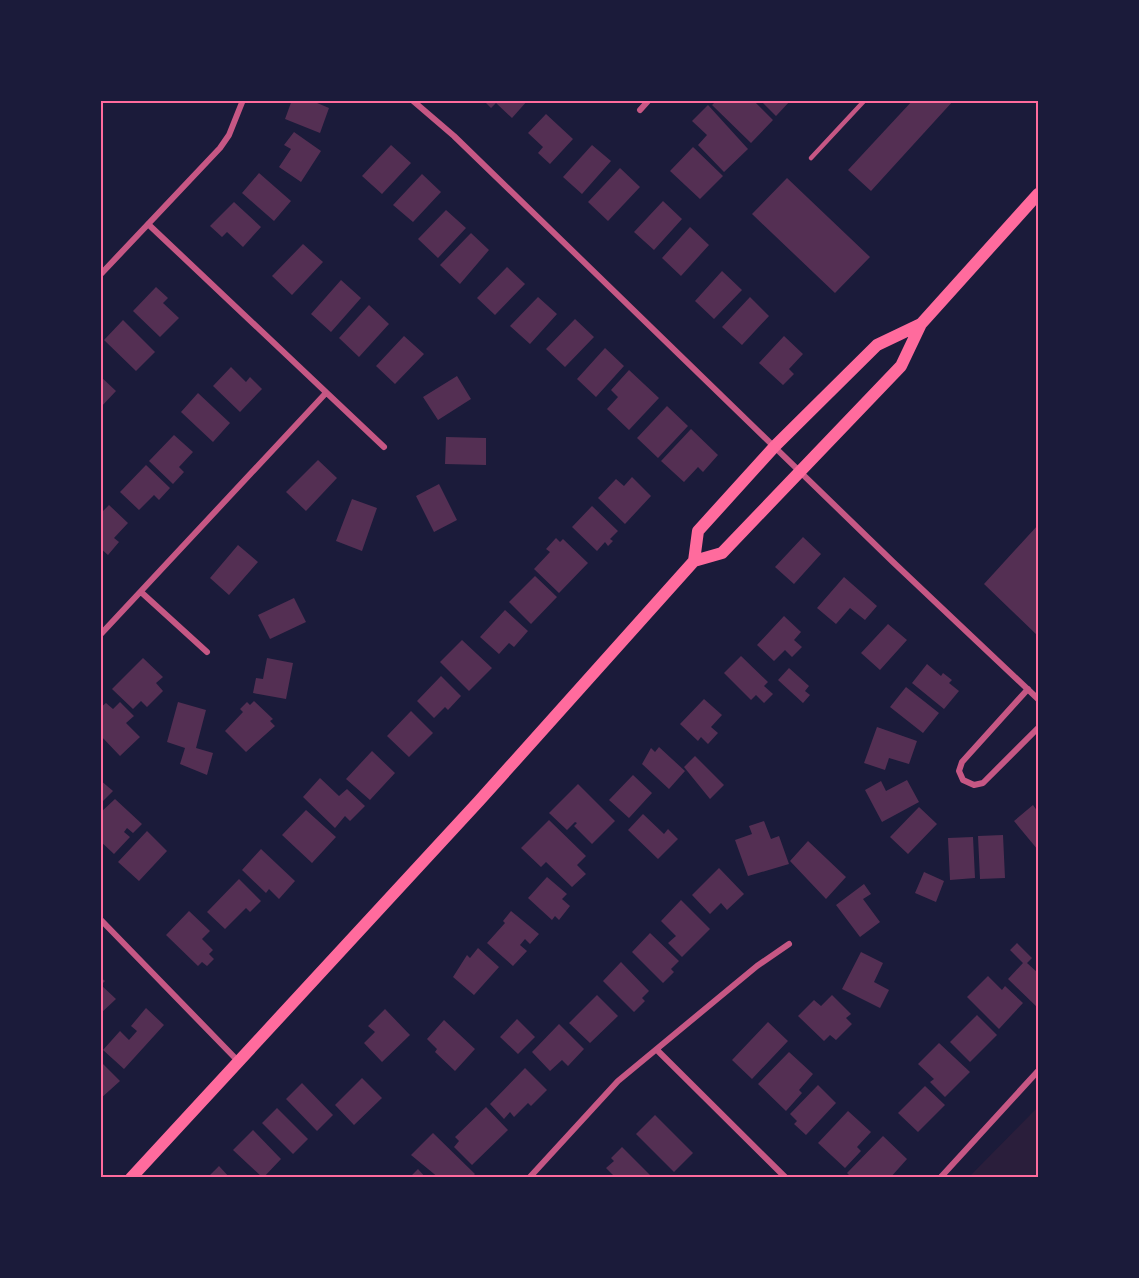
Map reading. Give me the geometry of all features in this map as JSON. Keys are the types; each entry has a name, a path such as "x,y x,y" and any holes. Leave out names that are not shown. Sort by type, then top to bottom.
{"main road":[{"path":"131,1178 694,561 722,553 901,366 921,324 1038,194"},
{"path":"694,561 698,531 776,446 877,345 921,324"}],"street":[{"path":"100,275 220,148 230,135 243,100"},
{"path":"412,100 454,136 893,562 1038,699"},
{"path":"640,110 649,100"},
{"path":"148,224 325,394 384,447"},
{"path":"100,635 325,394"},
{"path":"141,591 207,651"},
{"path":"1028,689 962,762 959,771 963,780 974,785 983,783 1038,728"},
{"path":"100,919 239,1062"},
{"path":"530,1178 618,1081 757,966 789,944"},
{"path":"657,1050 786,1178"},
{"path":"940,1178 1038,1071"}],"lane":[{"path":"811,158 865,100"}],"shaded area":[{"path":"1038,1107 1038,1177 969,1177"}],"building":[{"path":"292,100 310,100 329,108 320,133 285,119"},
{"path":"483,100 528,100 512,118 496,103 491,108"},
{"path":"717,100 753,100 773,120 751,143 712,105"},
{"path":"760,100 791,100 776,116"},
{"path":"913,100 954,100 871,191 848,170"},
{"path":"708,105 748,149 724,172 698,145 707,135 692,121"},
{"path":"546,114 573,139 550,164 538,153 543,147 528,133"},
{"path":"294,132 321,151 301,182 279,167 291,149 284,145"},
{"path":"391,145 411,163 382,194 362,176"},
{"path":"592,145 611,161 582,194 563,177"},
{"path":"693,147 723,176 700,199 670,171"},
{"path":"620,168 640,187 608,221 588,202"},
{"path":"259,173 291,201 274,221 242,193"},
{"path":"422,174 441,192 413,222 393,205"},
{"path":"787,178 870,257 835,293 752,214"},
{"path":"663,201 682,219 654,250 634,232"},
{"path":"234,202 261,227 243,247 227,232 222,237 210,226"},
{"path":"446,210 466,228 438,258 418,239"},
{"path":"690,227 709,245 681,276 662,258"},
{"path":"471,233 489,250 460,284 440,265"},
{"path":"303,244 323,262 292,295 272,276"},
{"path":"507,267 525,284 495,315 477,298"},
{"path":"722,271 742,290 714,319 695,301"},
{"path":"341,280 361,298 331,332 311,314"},
{"path":"156,287 168,298 163,303 179,318 160,337 133,311"},
{"path":"538,297 557,314 530,344 510,326"},
{"path":"750,297 769,316 742,345 722,327"},
{"path":"369,305 389,324 359,357 339,338"},
{"path":"575,319 594,337 565,367 546,349"},
{"path":"123,320 155,352 136,371 104,340"},
{"path":"404,336 424,354 395,384 376,366"},
{"path":"784,336 803,354 789,369 794,374 783,385 759,363"},
{"path":"605,348 624,366 596,397 577,379"},
{"path":"231,367 246,382 250,377 262,389 240,412 213,386"},
{"path":"629,370 659,398 629,430 607,409 618,397 611,390"},
{"path":"100,376 116,391 100,408"},
{"path":"457,376 471,399 438,420 423,397"},
{"path":"198,393 230,423 213,442 181,412"},
{"path":"667,406 688,426 658,458 637,438"},
{"path":"691,429 718,455 703,472 698,467 684,482 661,461"},
{"path":"174,435 193,452 179,467 184,472 173,484 149,461"},
{"path":"446,437 486,438 486,465 445,464"},
{"path":"318,460 337,478 306,511 286,492"},
{"path":"146,465 170,488 159,500 154,495 139,510 120,492"},
{"path":"632,477 651,496 625,524 598,498 616,479 624,486"},
{"path":"439,484 457,520 434,532 416,496"},
{"path":"352,499 377,508 362,551 336,541"},
{"path":"109,505 128,523 114,538 119,542 108,555 100,548 100,514"},
{"path":"592,506 618,531 610,539 613,541 608,546 605,542 597,551 572,527"},
{"path":"1038,525 1038,636 984,584"},
{"path":"803,537 821,554 794,584 775,567"},
{"path":"556,538 560,542 563,539 588,563 559,593 534,569 550,552 546,549"},
{"path":"238,545 258,562 229,595 210,578"},
{"path":"535,576 557,597 531,624 509,602"},
{"path":"844,577 877,606 865,620 850,608 836,624 817,608"},
{"path":"294,598 306,622 270,639 258,615"},
{"path":"505,610 528,631 514,647 509,643 499,654 480,637"},
{"path":"784,616 801,632 794,640 802,647 792,657 785,650 774,661 757,645"},
{"path":"888,624 907,640 880,670 861,653"},
{"path":"462,640 492,668 469,691 440,662"},
{"path":"741,656 768,682 764,686 773,694 764,703 756,695 751,700 724,673"},
{"path":"143,658 163,677 156,683 163,691 147,707 141,701 133,709 112,689"},
{"path":"267,658 293,663 286,699 253,693 256,678 263,679"},
{"path":"927,664 941,676 943,673 952,680 949,683 959,691 944,709 912,683"},
{"path":"789,668 809,686 805,691 810,695 803,703 778,680"},
{"path":"441,676 461,696 448,710 445,707 434,718 417,701"},
{"path":"906,687 939,713 923,733 890,707"},
{"path":"704,699 722,715 711,727 718,733 708,744 701,737 698,741 680,724"},
{"path":"254,701 273,719 270,721 275,726 246,752 225,731 243,712 240,709 247,702 250,705"},
{"path":"120,702 134,716 126,723 140,737 120,756 100,735 100,708 106,703 113,709"},
{"path":"178,702 206,710 196,748 213,753 207,775 180,764 185,748 167,742"},
{"path":"411,711 433,733 409,757 387,736"},
{"path":"877,727 917,741 909,764 889,758 885,770 864,763"},
{"path":"659,747 685,771 669,789 642,764 651,748 655,752"},
{"path":"372,751 395,773 370,800 346,779"},
{"path":"695,756 724,785 710,799 684,767"},
{"path":"633,775 652,793 629,818 609,800"},
{"path":"320,778 339,796 347,789 365,806 350,821 345,816 335,828 303,797"},
{"path":"100,780 113,791 100,804"},
{"path":"907,780 919,802 882,822 865,790 881,781 886,791"},
{"path":"578,784 615,821 592,844 574,826 577,823 575,822 567,830 549,813"},
{"path":"115,799 142,824 133,833 127,828 124,832 130,837 114,854 100,841 100,813"},
{"path":"1033,805 1038,812 1038,850 1014,821"},
{"path":"919,807 937,824 908,854 890,837"},
{"path":"306,810 336,837 312,863 282,835"},
{"path":"643,814 664,834 668,829 678,839 658,859 628,830"},
{"path":"549,820 586,856 577,865 586,874 572,887 546,862 541,867 521,848"},
{"path":"764,821 771,839 779,836 789,864 748,876 735,840 752,834 749,826"},
{"path":"147,831 167,851 139,881 118,862"},
{"path":"1003,835 1005,878 980,879 978,836"},
{"path":"973,837 975,878 950,880 948,838"},
{"path":"808,841 846,877 826,899 790,861"},
{"path":"261,849 295,881 279,899 269,889 266,893 242,870"},
{"path":"719,868 744,894 727,910 721,903 710,914 692,895"},
{"path":"924,872 944,881 936,902 915,893"},
{"path":"547,877 567,894 562,899 570,906 559,920 555,916 552,920 528,898"},
{"path":"239,879 261,901 250,912 246,908 225,929 207,912"},
{"path":"864,884 871,894 863,899 880,922 860,937 836,905"},
{"path":"681,900 710,929 682,957 668,943 676,936 661,921"},
{"path":"189,911 210,931 202,939 213,950 209,954 214,959 207,966 202,962 198,966 166,935"},
{"path":"511,911 539,934 530,944 525,939 520,945 527,951 513,966 487,943 505,923 503,921"},
{"path":"650,933 679,961 671,969 674,972 663,983 632,952"},
{"path":"1017,943 1032,958 1027,963 1038,973 1038,1008 1008,979 1023,963 1010,950"},
{"path":"478,948 499,967 474,995 453,977 467,955 470,958"},
{"path":"861,952 883,963 874,982 889,990 880,1008 842,989"},
{"path":"621,962 649,991 642,998 645,1001 634,1012 603,981"},
{"path":"988,976 1002,990 1005,986 1023,1003 999,1029 967,997"},
{"path":"100,977 105,981 101,985 116,999 100,1014"},
{"path":"597,995 618,1016 590,1043 569,1023"},
{"path":"832,995 851,1014 846,1018 852,1024 836,1040 830,1035 824,1041 798,1016 814,1000 821,1006"},
{"path":"146,1008 164,1025 124,1069 103,1050 120,1031 129,1040 137,1031 131,1026"},
{"path":"385,1009 410,1035 382,1062 364,1043 375,1032 368,1026"},
{"path":"977,1015 997,1035 970,1062 950,1042"},
{"path":"517,1019 535,1037 518,1054 500,1037"},
{"path":"444,1020 475,1049 455,1071 435,1052 437,1049 427,1039"},
{"path":"768,1022 788,1041 752,1079 732,1060"},
{"path":"559,1024 584,1049 568,1066 562,1060 550,1071 532,1052"},
{"path":"939,1043 970,1072 945,1097 930,1082 934,1079 918,1064"},
{"path":"789,1052 813,1074 799,1090 802,1093 786,1111 758,1084"},
{"path":"100,1061 120,1081 100,1099"},
{"path":"525,1068 547,1090 531,1106 528,1103 514,1117 510,1112 504,1119 490,1104"},
{"path":"362,1078 382,1098 354,1125 335,1105"},
{"path":"302,1083 333,1115 317,1131 286,1099"},
{"path":"818,1085 836,1103 806,1135 794,1124 797,1121 790,1114"},
{"path":"925,1086 945,1105 918,1132 898,1113"},
{"path":"486,1107 508,1130 472,1165 454,1147 459,1141 455,1137"},
{"path":"277,1108 308,1139 293,1154 262,1123"},
{"path":"848,1111 871,1132 857,1147 861,1151 845,1168 818,1143"},
{"path":"655,1115 693,1153 674,1172 636,1134"},
{"path":"253,1130 281,1159 263,1178 233,1150"},
{"path":"433,1133 475,1174 471,1178 439,1178 411,1155"},
{"path":"883,1136 907,1159 890,1178 852,1178 847,1173"},
{"path":"622,1147 653,1178 616,1178 606,1168 614,1161 611,1158"},
{"path":"219,1166 230,1178 207,1178"},
{"path":"418,1169 426,1178 409,1178"}]}
